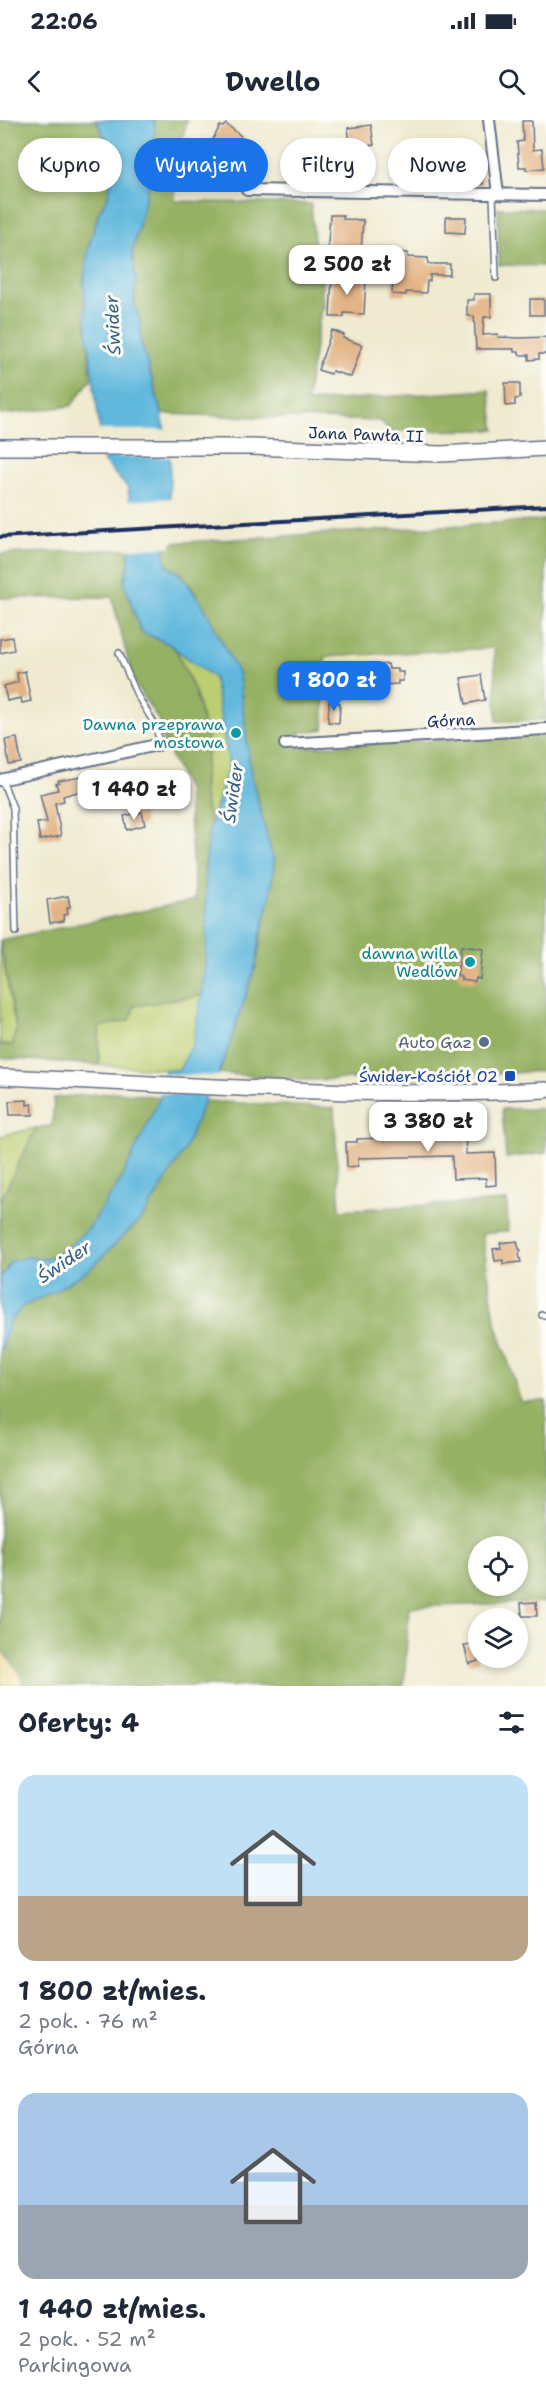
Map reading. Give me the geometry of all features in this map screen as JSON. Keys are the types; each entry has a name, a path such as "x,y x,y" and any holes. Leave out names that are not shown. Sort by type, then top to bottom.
{"main road":[{"name":"Jana Pawła II","path":"0,447 184,447 441,454 546,448"},
{"path":"0,1077 320,1092 467,1094 546,1090"}],"street":[{"path":"489,120 495,194"},
{"path":"268,190 546,195"},
{"name":"Górna","path":"285,744 546,729"},
{"path":"1,780 161,744"}],"lane":[{"path":"495,194 496,278"},
{"path":"119,653 137,695 154,723 161,744"},
{"path":"1,780 13,808 16,932"}],"green space":[{"path":"0,120 96,120 105,138 18,138 18,192 109,192 99,212 88,249 84,282 91,379 71,406 0,415"},
{"path":"153,120 187,120 183,138 153,138"},
{"path":"147,192 175,192 176,201 311,204 316,262 320,262 323,307 306,402 489,390 495,430 390,431 381,421 162,414 141,342 140,323 134,302 136,280 132,253"},
{"path":"498,208 546,209 546,266 499,265"},
{"path":"546,520 546,720 497,721 494,648 325,657 324,729 297,733 298,747 546,735 546,1071 413,1078 299,1080 219,1073 257,962 274,863 251,775 239,675 204,607 182,574 166,565 164,550 169,543"},
{"path":"129,549 129,565 124,582 141,632 169,644 176,650 195,692 208,743 203,791 210,825 205,869 207,942 202,995 134,1006 130,1020 99,1027 99,1065 0,1058 0,1044 12,1046 16,1030 0,940 195,900 187,789 160,734 161,724 133,680 112,597 0,598 0,554"},
{"path":"176,650 214,677 229,765 210,825 203,791 208,743 195,692"},
{"path":"0,942 16,1030 12,1046 0,1044"},
{"path":"202,995 193,1043 179,1070 99,1065 99,1027 129,1020 134,1006"},
{"path":"118,1092 160,1097 129,1164 102,1211 68,1248 44,1259 30,1257 11,1261 0,1278 0,1202 36,1128 52,1126 54,1098"},
{"path":"204,1101 334,1108 340,1210 507,1201 508,1231 482,1234 495,1320 521,1402 546,1401 546,1602 409,1607 404,1686 23,1686 21,1674 0,1648 0,1352 10,1321 23,1306 51,1293 89,1270 144,1216 185,1149"},
{"path":"502,1109 546,1109 546,1153 506,1158"},
{"path":"36,1128 0,1202 0,1136"}],"sand":[{"path":"0,1648 21,1674 23,1686 0,1686"}],"water":[{"name":"Świder","path":"96,120 153,120 155,124 154,138 134,138 134,192 147,192 132,253 136,280 134,302 140,323 141,342 162,414 170,461 169,543 164,550 166,565 181,574 204,607 239,675 251,775 274,863 270,900 259,940 257,962 219,1073 204,1101 185,1149 144,1216 89,1270 51,1293 23,1306 10,1321 0,1352 0,1278 11,1261 29,1257 46,1259 68,1247 89,1228 122,1178 160,1097 165,1070 179,1070 193,1043 204,981 207,942 205,869 210,825 229,765 214,678 169,644 141,632 124,582 129,565 131,516 128,488 104,462 86,323 84,282 88,249 99,212 109,192 122,192 122,138 105,138"}],"pier":[{"path":"97,430 168,430 172,457 100,457"},
{"path":"172,498 172,543 170,547 126,549 128,537 124,533 123,522 128,515 126,501"},
{"path":"161,1074 221,1076 210,1096 158,1093"}],"building":[{"path":"522,121 532,121 533,150 542,149 544,168 526,170 526,167 519,167 517,142 523,141"},
{"path":"226,124 241,136 240,138 214,138 220,126 223,127"},
{"path":"371,125 373,138 349,138 348,128"},
{"path":"330,215 343,215 343,219 363,220 361,255 327,256"},
{"path":"446,217 466,217 465,233 446,232"},
{"path":"395,252 408,253 408,257 428,258 428,264 450,264 450,275 430,275 426,293 392,294 393,279 390,278 390,267 394,268"},
{"path":"332,275 346,275 345,279 366,280 364,314 344,313 344,317 330,317"},
{"path":"474,294 491,294 491,317 484,317 483,335 498,334 498,337 520,338 546,337 546,354 539,354 539,359 529,360 529,355 520,355 519,352 514,352 514,349 476,349 474,316 467,316 467,300 474,300"},
{"path":"530,299 544,299 544,315 530,315"},
{"path":"332,330 344,335 343,338 362,345 351,377 332,371 331,374 318,370"},
{"path":"505,383 520,383 520,398 515,399 515,405 506,406"},
{"path":"12,637 14,650 0,653 0,639"},
{"path":"388,664 389,669 398,669 398,672 403,672 403,681 398,681 398,684 371,686 371,683 366,683 365,674 379,670 379,665"},
{"path":"25,671 31,701 22,703 21,698 7,701 4,686 18,682 17,673"},
{"path":"481,675 485,700 466,704 461,678"},
{"path":"329,702 340,703 339,723 328,722"},
{"path":"17,738 21,763 9,765 5,740"},
{"path":"87,776 90,787 88,789 63,796 64,801 55,803 61,836 40,840 37,823 47,822 40,794 58,790 56,784 59,783 58,781"},
{"path":"142,812 145,825 127,830 124,816"},
{"path":"68,896 70,907 67,908 68,914 63,915 64,921 50,923 47,900"},
{"name":"dawna willa Wedlów","path":"461,946 483,949 480,979 476,978 475,982 461,980 461,977 457,976"},
{"path":"27,1100 27,1105 32,1104 33,1115 10,1115 9,1101"},
{"path":"465,1132 466,1154 495,1153 496,1185 486,1186 486,1178 453,1179 452,1156 358,1158 358,1166 347,1167 346,1142 357,1142 357,1139 436,1136 436,1133"},
{"path":"517,1241 521,1250 519,1254 521,1262 503,1264 503,1260 495,1261 493,1249 501,1248 500,1243"},
{"path":"536,1602 537,1616 528,1616 528,1608 521,1608 521,1603"},
{"path":"468,1644 468,1660 464,1645"}],"railway":[{"path":"0,537 546,506"}],"place":[{"name":"Dawna przeprawa mostowa","path":"236,733"},
{"name":"dawna willa Wedlów","path":"470,962"},
{"name":"Auto Gaz","path":"484,1042"},
{"name":"Świder-Kościół 02","path":"510,1076"}]}
